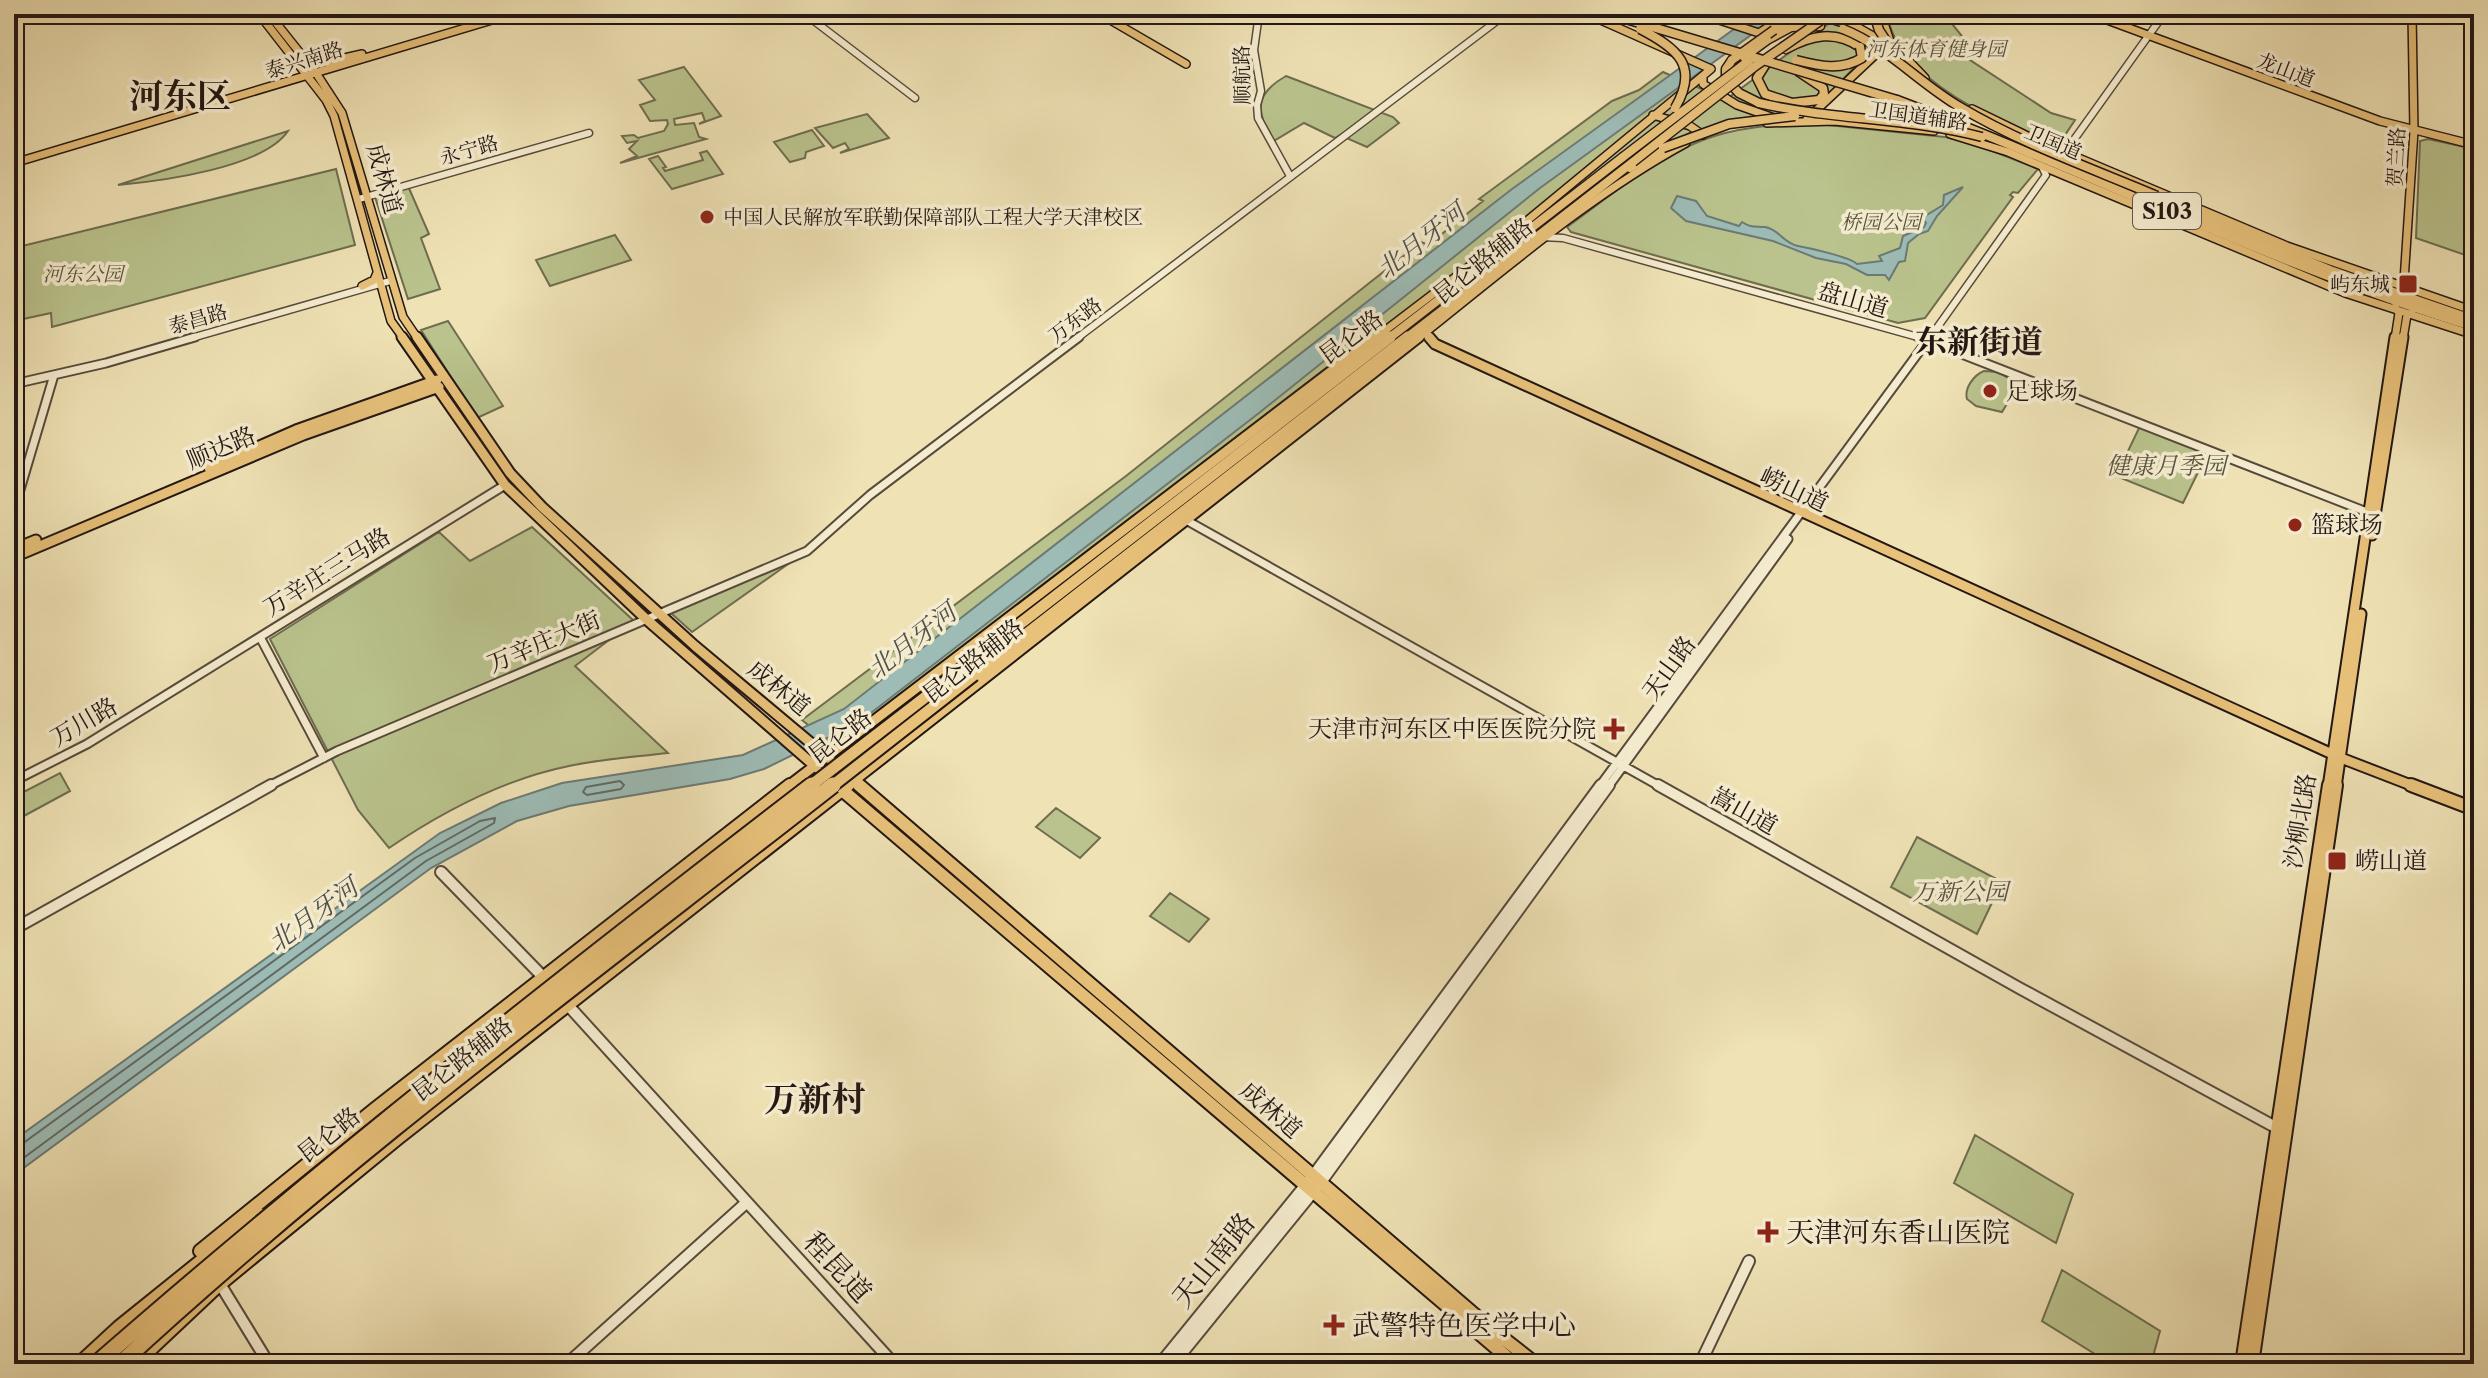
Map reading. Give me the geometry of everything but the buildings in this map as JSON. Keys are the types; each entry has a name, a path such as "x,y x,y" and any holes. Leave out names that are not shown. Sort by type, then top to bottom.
{"highway":[{"name":"卫国道","path":"1605,14 1774,60"},
{"path":"1605,14 1654,36 1679,57 1688,80 1683,97 1675,108"},
{"name":"卫国道","path":"1631,14 1900,98 2226,232 2376,300 2474,327"},
{"path":"1650,14 1694,18 1747,14"},
{"path":"1799,14 1735,57 1726,69 1726,79 1739,93 1759,103 1939,126 1982,137 2226,232"},
{"name":"昆仑路","path":"120,1364 223,1269 342,1169 969,672 1241,451 1620,156 1815,14"},
{"name":"昆仑路","path":"96,1364 220,1253 337,1155 969,672 1418,336 1633,162 1830,14"},
{"path":"1874,14 1886,41 1905,66"},
{"path":"1620,156 1675,108 1767,40 1795,27 1821,26 1853,33 1882,47 1936,91 1972,113 2157,196 2226,232"},
{"path":"1774,60 1818,82 1824,91 1822,97 1815,102 1797,104 1765,94 1759,88 1757,78 1774,60 1811,27"},
{"path":"1736,82 1774,60 1840,65 1856,62 1863,53 1852,41 1831,35 1810,36 1786,49"},
{"path":"1614,178 1663,148 1704,130 1752,119 1852,116"},
{"path":"2221,219 2226,232"},
{"name":"卫国道","path":"2226,232 2474,319"},
{"path":"1210,466 1241,451"},
{"path":"70,1364 120,1328 337,1155"},
{"path":"81,1364 120,1328"}],"main road":[{"name":"成林道","path":"259,14 309,71"},
{"name":"成林道","path":"269,14 342,113 379,279 395,328 505,485 646,619 843,791 1312,1184 1536,1364"},
{"name":"泰兴南路","path":"14,161 505,14"},
{"name":"泰兴南路","path":"309,71 340,66 512,14"},
{"path":"1101,14 1187,64"},
{"path":"1587,14 1605,14 1603,19 1609,25"},
{"path":"1587,14 1609,25"},
{"path":"1696,14 1753,32 1763,32 1789,14"},
{"path":"1815,14 1867,31 1889,43"},
{"path":"1881,14 1889,43"},
{"name":"龙山道","path":"2091,14 2152,35"},
{"name":"龙山道","path":"2098,14 2342,108 2411,129 2474,143"},
{"name":"贺兰路","path":"2410,14 2411,129 2404,281 2419,293"},
{"name":"昆仑路辅路","path":"200,1251 810,761 868,725 1210,466 1522,225 1710,70 1709,66 1609,25"},
{"path":"1867,31 1878,43 1870,57"},
{"path":"1801,121 1889,43"},
{"name":"卫国道辅路","path":"1889,43 1921,75 1997,123 2221,219 2380,281 2474,311"},
{"path":"1703,77 1703,84 1725,99 1788,122"},
{"path":"1653,115 1690,126 1703,135"},
{"name":"昆仑路辅路","path":"135,1364 220,1284 398,1138 897,749 1548,236 1560,223 1651,162 1703,135 1741,126 1801,121"},
{"name":"卫国道辅路","path":"1801,121 1877,124 1950,134 1996,147 2376,300"},
{"name":"贺兰路","path":"2380,281 2393,282 2399,278 2411,129"},
{"name":"成林道","path":"363,197 407,325 515,479 658,612 822,752 1515,1364"},
{"path":"1508,244 1522,225"},
{"path":"362,286 379,279"},
{"path":"2376,300 2401,312 2474,335"},
{"path":"2401,312 2438,317"},
{"name":"沙柳北路","path":"2242,1364 2280,1130 2401,312"},
{"name":"崂山道","path":"1418,336 2335,756 2474,809"},
{"name":"顺达路","path":"14,557 303,435 444,381"},
{"name":"顺达路","path":"14,549 296,430 433,385"},
{"path":"108,1364 361,1144 375,1109"},
{"path":"368,1124 372,1138 382,1143"},
{"name":"沙柳北路","path":"2252,1364 2280,1130"},
{"path":"108,1364 361,1148 398,1138"}],"street":[{"path":"803,14 915,98"},
{"name":"顺航路","path":"1259,14 1254,50 1261,91 1257,105 1258,118 1290,176"},
{"name":"万东路","path":"646,619 807,551 870,495 1506,14"},
{"path":"2075,156 2070,151 2166,14"},
{"path":"2453,14 2474,18"},
{"path":"2054,148 2068,148 2152,35"},
{"name":"永宁路","path":"363,197 589,133"},
{"name":"天山路","path":"1931,340 2046,175 2042,167"},
{"name":"天山路","path":"1312,1184 2051,177 2063,176"},
{"name":"盘山道","path":"1560,223 1574,238 1931,340 2372,512"},
{"name":"盘山道","path":"1536,238 1548,236 1578,242 1931,340"},
{"name":"泰昌路","path":"54,375 379,279 390,279"},
{"name":"泰昌路","path":"14,383 54,375 362,286"},
{"path":"14,510 54,375"},
{"name":"万辛庄三马路","path":"171,693 505,485"},
{"name":"嵩山道","path":"1186,520 2021,989 2280,1130"},
{"name":"万辛庄大街","path":"14,929 249,796 324,758 646,619"},
{"path":"260,637 324,758"},
{"name":"万川路","path":"14,781 87,744 171,693"},
{"path":"868,725 897,749"},
{"name":"程昆道","path":"441,872 543,977 894,1364"},
{"name":"天山南路","path":"1160,1364 1312,1184"},
{"name":"天山南路","path":"1173,1364 1312,1184"},
{"path":"567,1364 746,1203"},
{"path":"1700,1364 1749,1261"},
{"path":"220,1284 269,1364"}],"green space":[{"name":"河东体育健身园","path":"1887,14 1949,14 1948,19 1966,41 1963,46 1967,58 2051,113 2075,120 2059,144 2009,125 1955,97 1910,60 1895,38"},
{"path":"1831,22 1859,31 1872,41 1870,51 1805,119 1785,119 1728,98"},
{"path":"684,67 721,116 699,124 705,121 702,113 674,119 675,125 694,123 699,137 706,139 620,163 637,156 629,149 637,141 627,143 622,136 634,135 638,138 664,131 668,124 667,120 650,121 640,105 655,100 639,80"},
{"path":"1663,72 1763,116 1694,131 1618,167 844,754 802,720 1126,476 1421,242 1428,245 1483,201 1479,199 1612,101 1639,90"},
{"path":"1286,76 1393,117 1399,123 1367,147 1340,135 1335,138 1304,123 1272,142 1263,121 1261,104 1268,90"},
{"path":"867,114 889,138 840,153 849,149 845,143 833,148 815,128"},
{"name":"桥园公园","path":"1808,123 1945,137 1975,144 2038,169 2018,193 2010,195 2013,197 1925,318 1898,323 1571,232 1567,227 1632,179 1685,148 1741,129"},
{"path":"812,130 824,146 806,152 805,158 790,162 774,142"},
{"path":"288,131 275,144 235,163 184,176 118,185"},
{"path":"2428,139 2474,149 2474,258 2416,238 2420,141"},
{"path":"707,151 723,174 672,189 649,159 658,156 666,167 663,168 665,171 703,160 700,153"},
{"name":"河东公园","path":"336,169 355,245 52,327 51,313 14,321 14,248"},
{"path":"408,186 429,234 421,238 440,289 408,299 375,197"},
{"path":"615,235 631,260 550,286 536,260"},
{"path":"448,321 503,406 477,418 421,330"},
{"path":"1984,371 1999,372 2014,382 2017,379 2021,381 2002,412 1976,406 1967,399 1971,382"},
{"name":"健康月季园","path":"2140,426 2208,452 2183,503 2116,476"},
{"path":"532,527 634,621 575,666 668,753 581,764 521,779 452,810 389,848 358,810 270,639 439,532 470,561"},
{"path":"798,557 692,632 671,613"},
{"path":"60,773 70,791 22,817 14,797"},
{"path":"1056,808 1100,838 1080,858 1036,827"},
{"name":"万新公园","path":"1917,837 2002,882 1977,934 1891,887"},
{"path":"1170,893 1209,919 1189,942 1150,916"},
{"path":"1975,1135 2073,1194 2056,1243 1954,1183"},
{"path":"2062,1270 2160,1331 2151,1364 2111,1364 2042,1321"}],"water":[{"path":"1755,14 1780,14 1540,188 1259,413 858,723 764,769 730,779 569,806 517,821 431,868 14,1175 14,1140 440,833 501,803 562,783 743,755 844,709 1512,189"},
{"path":"1963,187 1928,231 1908,243 1905,261 1899,262 1889,280 1885,275 1867,275 1846,264 1816,258 1773,241 1686,221 1671,208 1677,196 1696,201 1707,216 1739,226 1742,222 1770,228 1788,242 1857,264 1882,261 1879,256 1900,248 1903,236 1924,227 1926,223 1922,218 1943,205 1944,195"}],"place":[{"name":"中国人民解放军联勤保障部队工程大学天津校区","path":"707,217"},
{"name":"屿东城","path":"2408,284"},
{"name":"足球场","path":"1990,391"},
{"name":"篮球场","path":"2295,525"},
{"name":"天津市河东区中医医院分院","path":"1614,729"},
{"name":"崂山道","path":"2337,861"},
{"name":"天津河东香山医院","path":"1768,1232"},
{"name":"武警特色医学中心","path":"1334,1325"}],"district":[{"name":"河东区","path":"180,96"},
{"name":"东新街道","path":"1979,342"},
{"name":"万新村","path":"815,1099"}],"water label":[{"name":"北月牙河","path":"1421,241"},
{"name":"北月牙河","path":"912,641"},
{"name":"北月牙河","path":"313,915"}]}
